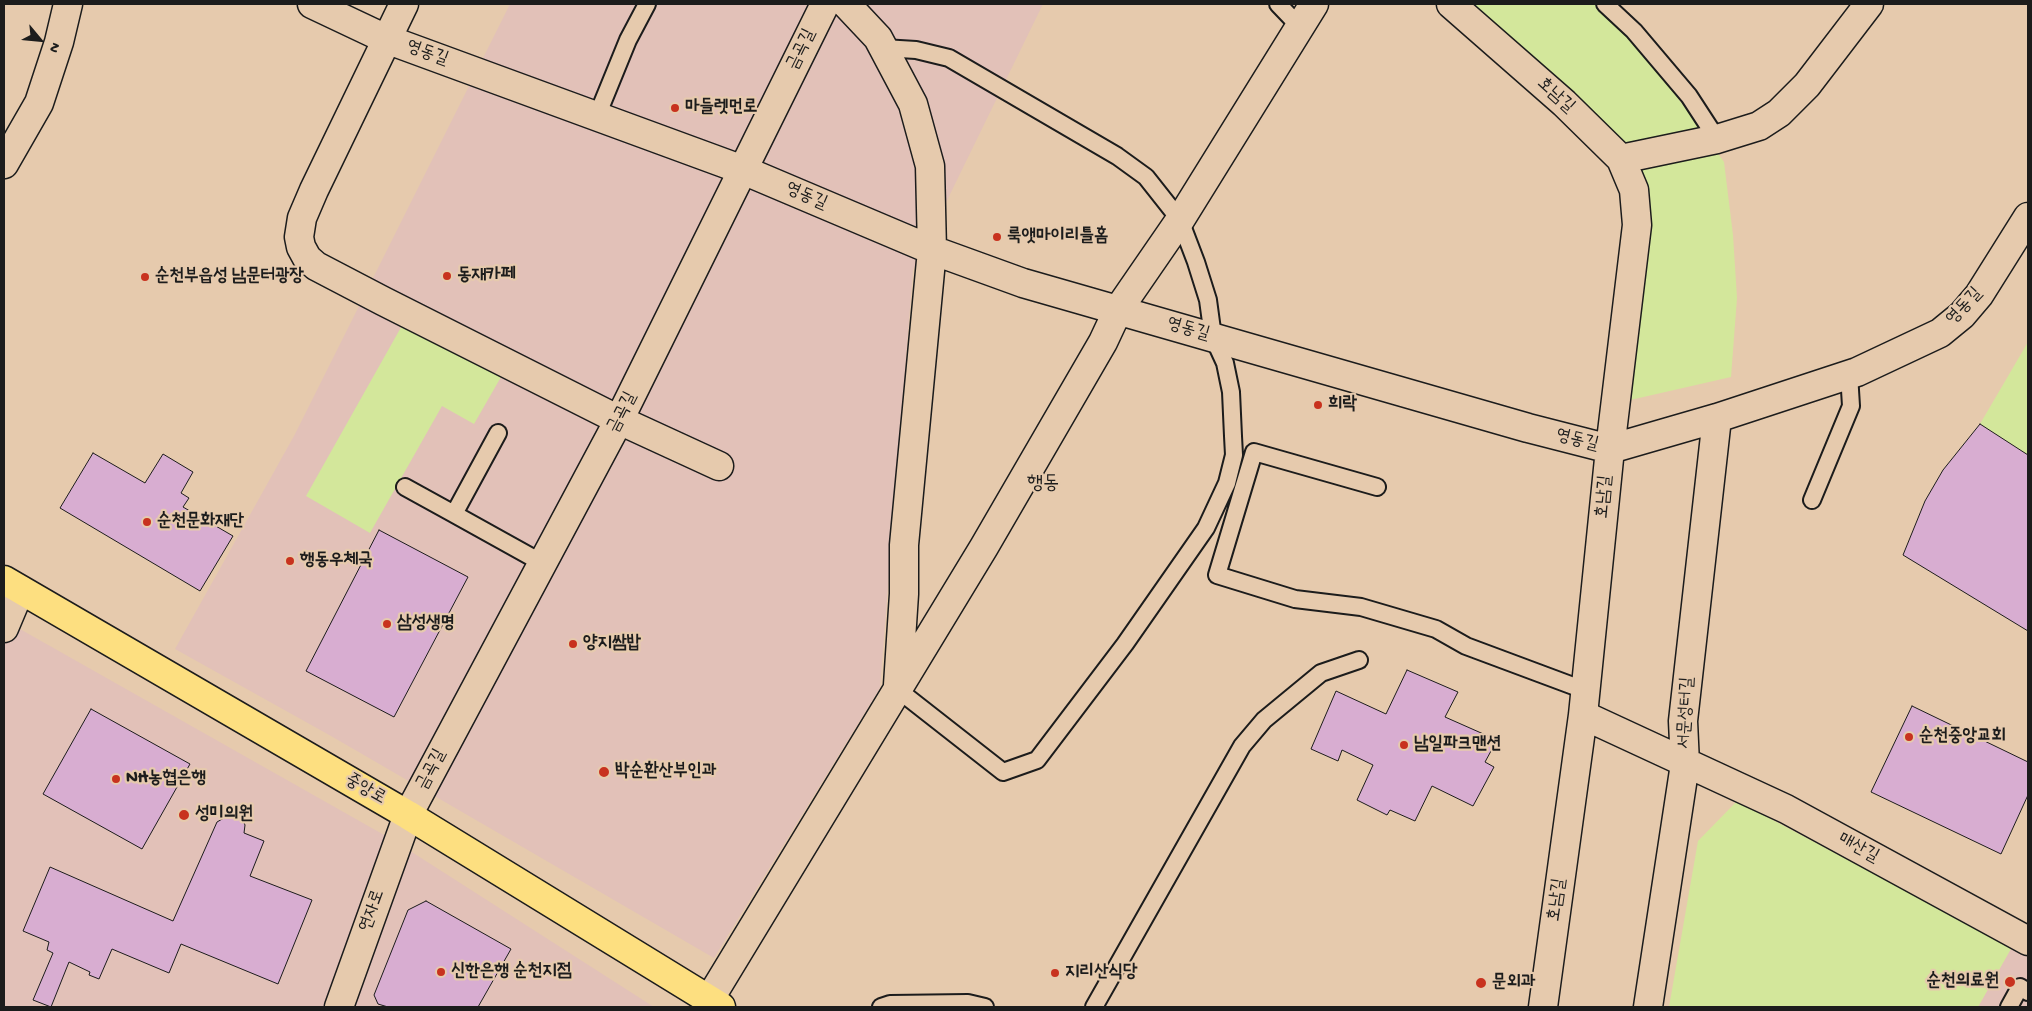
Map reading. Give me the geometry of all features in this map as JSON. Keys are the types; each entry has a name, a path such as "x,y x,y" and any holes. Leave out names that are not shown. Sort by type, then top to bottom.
{"main road":[{"name":"중앙로","path":"12,585 408,815 715,1003"}],"street":[{"path":"4,164 39,103 68,4"},
{"name":"영동길","path":"312,4 386,39 743,170 932,250 1024,283 1528,428 1610,449 1717,418 1849,374 1903,352 1940,333 1962,315 1979,295 2028,217"},
{"path":"404,4 302,218 299,237 301,247 307,258 316,266 619,420 719,466"},
{"name":"금곡길","path":"408,815 544,564 619,420 825,4"},
{"path":"846,4 878,38 913,104 930,166 932,250 904,545 904,594 897,689"},
{"path":"715,1003 897,689 984,547 1103,342 1118,310 1180,220 1314,4"},
{"name":"호남길","path":"1451,4 1564,104 1621,159 1634,190 1637,225 1610,449 1584,702 1543,1007"},
{"path":"1621,159 1717,139 1759,126 1779,112 1807,85 1868,4"},
{"name":"서문성터길","path":"1648,1007 1685,764 1683,721 1717,418"},
{"path":"4,628 12,585"},
{"name":"매산길","path":"1584,702 1630,735 1685,764 1786,809 2028,941"},
{"name":"연자로","path":"339,1007 408,815"}],"lane":[{"path":"597,116 628,40 647,4"},
{"path":"1278,4 1300,27"},
{"path":"1605,4 1634,31 1689,96 1717,139"},
{"path":"883,48 916,50 949,58 1138,169 1180,220 1208,300 1213,337 1225,363 1232,392 1234,455 1227,483 1206,528 1125,644 1037,760 1003,772 897,689"},
{"path":"1812,500 1851,406 1849,374"},
{"path":"454,514 498,433"},
{"path":"1377,487 1254,452 1217,575 1295,599 1361,606 1436,629 1466,646 1584,702"},
{"path":"405,487 544,564"},
{"path":"1094,1007 1242,746 1264,720 1321,673 1359,660"},
{"path":"2009,1007 2020,987 2028,992"},
{"path":"881,1007 890,1004 968,1003 985,1007"}],"shaded area":[{"path":"510,4 1043,4 913,270 880,688 714,958 331,736 175,649 294,436"},
{"path":"4,620 393,840 654,1007 4,1007"},
{"name":"순천의료원","path":"2012,947 2028,956 2028,1007 1978,1007"}],"green space":[{"path":"1470,4 1598,4 1630,34 1724,162 1733,235 1737,298 1731,377 1626,401 1637,192"},
{"path":"404,322 501,377 474,424 442,406 370,533 306,496"},
{"path":"2028,342 2028,455 1980,424"},
{"path":"1737,801 2012,947 1978,1007 1669,1007 1698,841"}],"building":[{"path":"1980,424 2028,455 2028,631 1903,555 1925,501 1943,470"},
{"name":"순천문화재단","path":"93,453 145,483 163,454 193,472 181,493 189,498 183,507 233,536 200,591 60,508"},
{"name":"삼성생명","path":"379,530 468,577 394,717 306,671"},
{"name":"남일파크맨션","path":"1407,670 1458,692 1445,717 1497,740 1485,762 1494,767 1473,806 1432,786 1415,821 1390,810 1387,815 1357,800 1373,765 1342,750 1338,761 1311,749 1336,691 1386,714"},
{"path":"1912,706 2028,762 2028,795 2001,854 1871,792"},
{"name":"NH농협은행","path":"91,709 190,764 142,849 43,794"},
{"path":"231,814 241,816 245,825 244,833 264,841 250,876 312,900 278,984 181,944 169,973 112,949 99,979 89,975 90,972 69,962 51,1007 33,1000 53,953 47,950 49,942 23,931 50,867 173,921 217,822"},
{"name":"신한은행 순천지점","path":"426,901 511,949 478,1007 388,1007 378,1004 374,995 408,910"}],"place":[{"name":"마들렛먼로","path":"675,108"},
{"name":"룩앳마이리틀홈","path":"997,237"},
{"name":"동재카페","path":"447,276"},
{"name":"순천부읍성 남문터광장","path":"145,277"},
{"name":"희락","path":"1318,405"},
{"name":"순천문화재단","path":"147,522"},
{"name":"행동우체국","path":"290,561"},
{"name":"삼성생명","path":"387,624"},
{"name":"양지쌈밥","path":"573,644"},
{"name":"순천중앙교회","path":"1909,737"},
{"name":"남일파크맨션","path":"1404,745"},
{"name":"박순환산부인과","path":"604,772"},
{"name":"NH농협은행","path":"116,779"},
{"name":"성미의원","path":"184,815"},
{"name":"신한은행 순천지점","path":"441,972"},
{"name":"지리산식당","path":"1055,973"},
{"name":"순천의료원","path":"2010,982"},
{"name":"문외과","path":"1481,983"}],"district":[{"name":"행동","path":"1043,485"}]}
